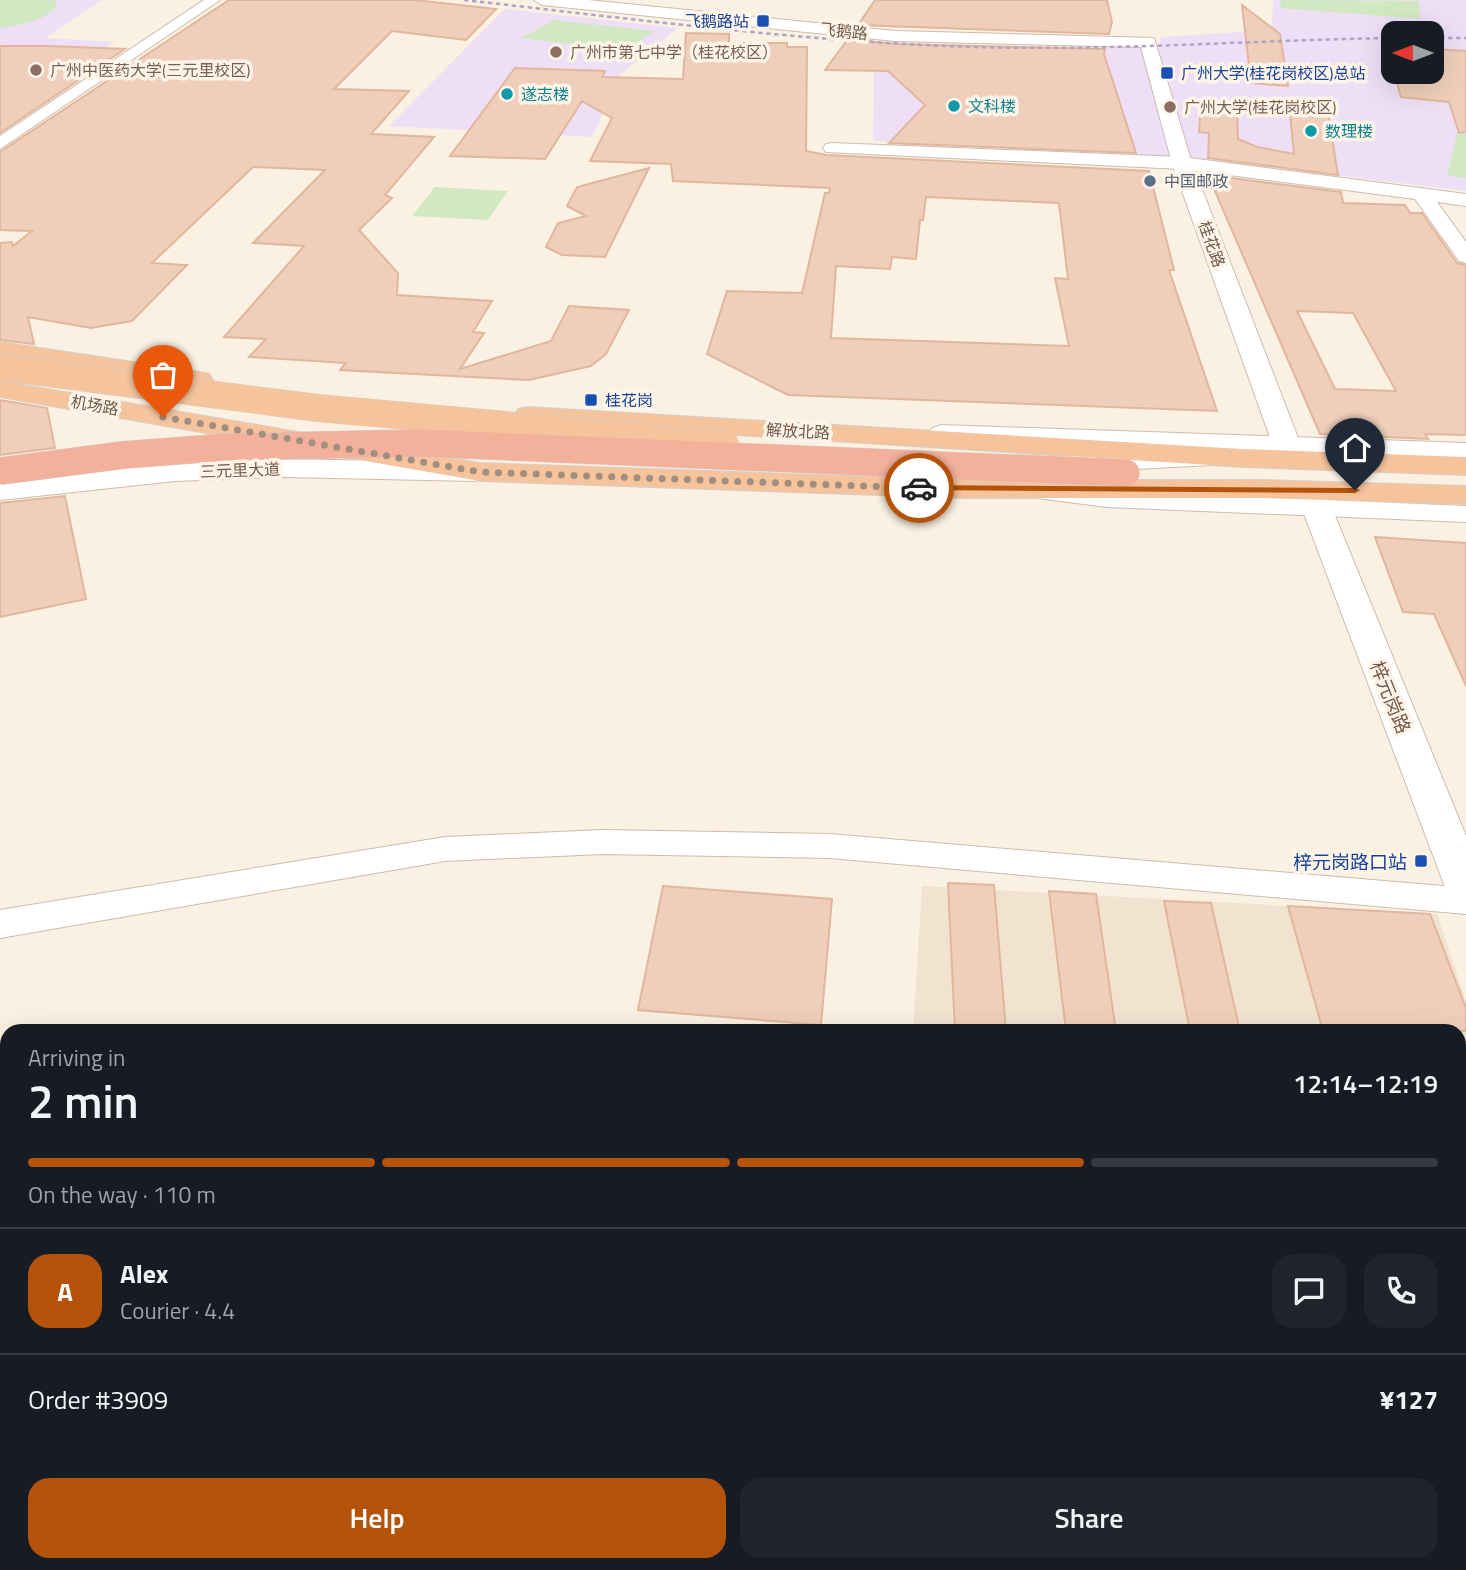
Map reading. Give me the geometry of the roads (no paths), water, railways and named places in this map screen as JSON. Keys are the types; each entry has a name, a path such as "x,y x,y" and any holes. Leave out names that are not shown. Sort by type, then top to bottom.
{"highway":[{"path":"0,350 312,395 490,411 698,437"},
{"path":"0,367 271,403 438,420 750,447 1126,473"},
{"path":"81,402 125,393 135,387 138,379 131,370"},
{"name":"机场路","path":"0,388 480,472"},
{"path":"490,411 466,420 456,433 455,445 480,472 1034,490 1264,489 1466,495"},
{"path":"0,471 123,455 217,447 419,443 1126,473 1466,481"},
{"path":"1242,458 1466,466"}],"street":[{"path":"0,144 213,0"},
{"name":"飞鹅路","path":"542,0 895,36 1148,42"},
{"name":"桂花路","path":"1148,42 1182,163 1286,443"},
{"path":"832,148 1182,163 1466,200"},
{"path":"1421,194 1466,257"},
{"path":"698,437 1286,443 1466,451"},
{"path":"698,437 1013,462 1242,458"},
{"path":"0,461 3,467 0,471"},
{"name":"三元里大道","path":"0,491 175,471 296,468 480,472"},
{"path":"1034,490 1107,499 1466,514"},
{"name":"梓元岗路","path":"1316,506 1466,887"},
{"path":"0,924 445,849 603,842 830,846 1466,901"}],"railway":[{"path":"464,0 783,35 975,47 1132,46 1381,38"},
{"path":"1444,38 1466,38"}],"place":[{"name":"飞鹅路站","path":"763,21"},
{"name":"广州市第七中学（桂花校区）","path":"556,52"},
{"name":"广州中医药大学(三元里校区)","path":"36,70"},
{"name":"广州大学(桂花岗校区)总站","path":"1167,73"},
{"name":"遂志楼","path":"507,94"},
{"name":"文科楼","path":"954,106"},
{"name":"广州大学(桂花岗校区)","path":"1170,107"},
{"name":"数理楼","path":"1311,131"},
{"name":"中国邮政","path":"1150,181"},
{"name":"桂花岗","path":"591,400"},
{"name":"梓元岗路口站","path":"1421,861"}]}
